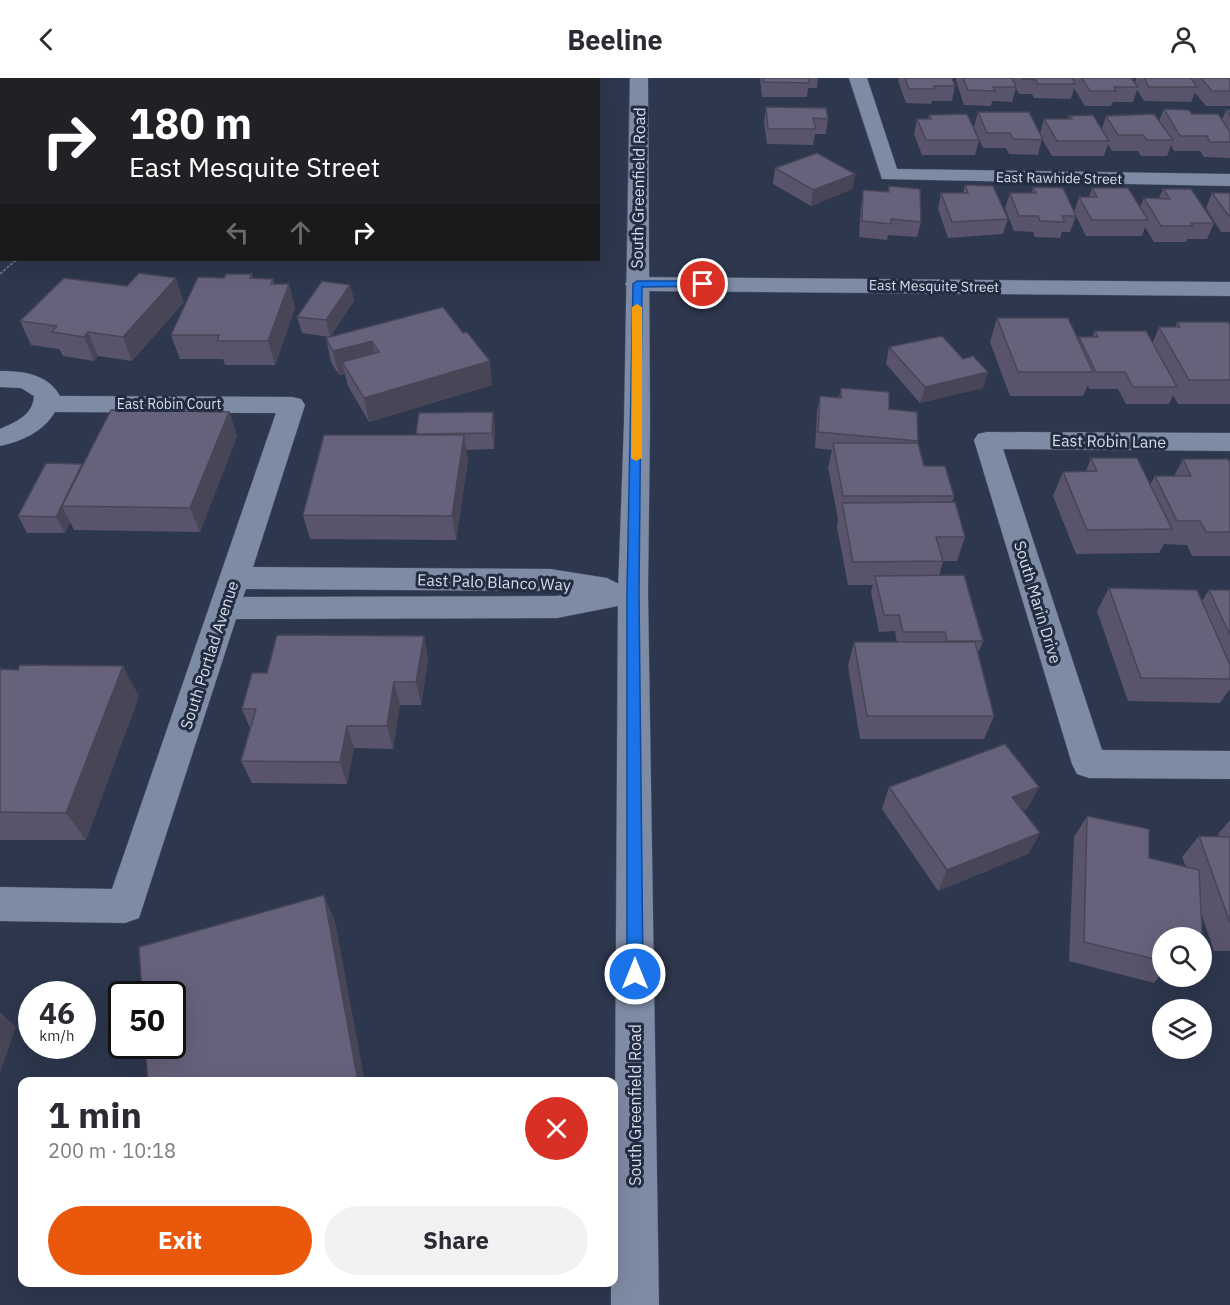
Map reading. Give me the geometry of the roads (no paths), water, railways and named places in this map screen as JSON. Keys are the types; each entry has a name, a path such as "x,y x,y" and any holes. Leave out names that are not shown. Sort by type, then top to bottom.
{"street":[{"name":"South Greenfield Road","path":"635,1305 633,592 639,78"},
{"name":"East Rawhide Street","path":"858,78 889,175 1230,180"},
{"name":"East Mesquite Street","path":"637,284 1230,289"},
{"path":"0,379 28,380 40,386 46,394 46,404 41,414 30,424 0,438"},
{"name":"East Robin Court","path":"46,404 292,405"},
{"name":"South Portlad Avenue","path":"0,904 125,906 292,405"},
{"name":"East Robin Lane","path":"987,440 1230,442"},
{"name":"South Marin Drive","path":"987,440 1089,764 1230,765"},
{"name":"East Palo Blanco Way","path":"234,578 462,593 557,607 633,592"},
{"name":"East Palo Blanco Way","path":"225,608 462,593"}]}
